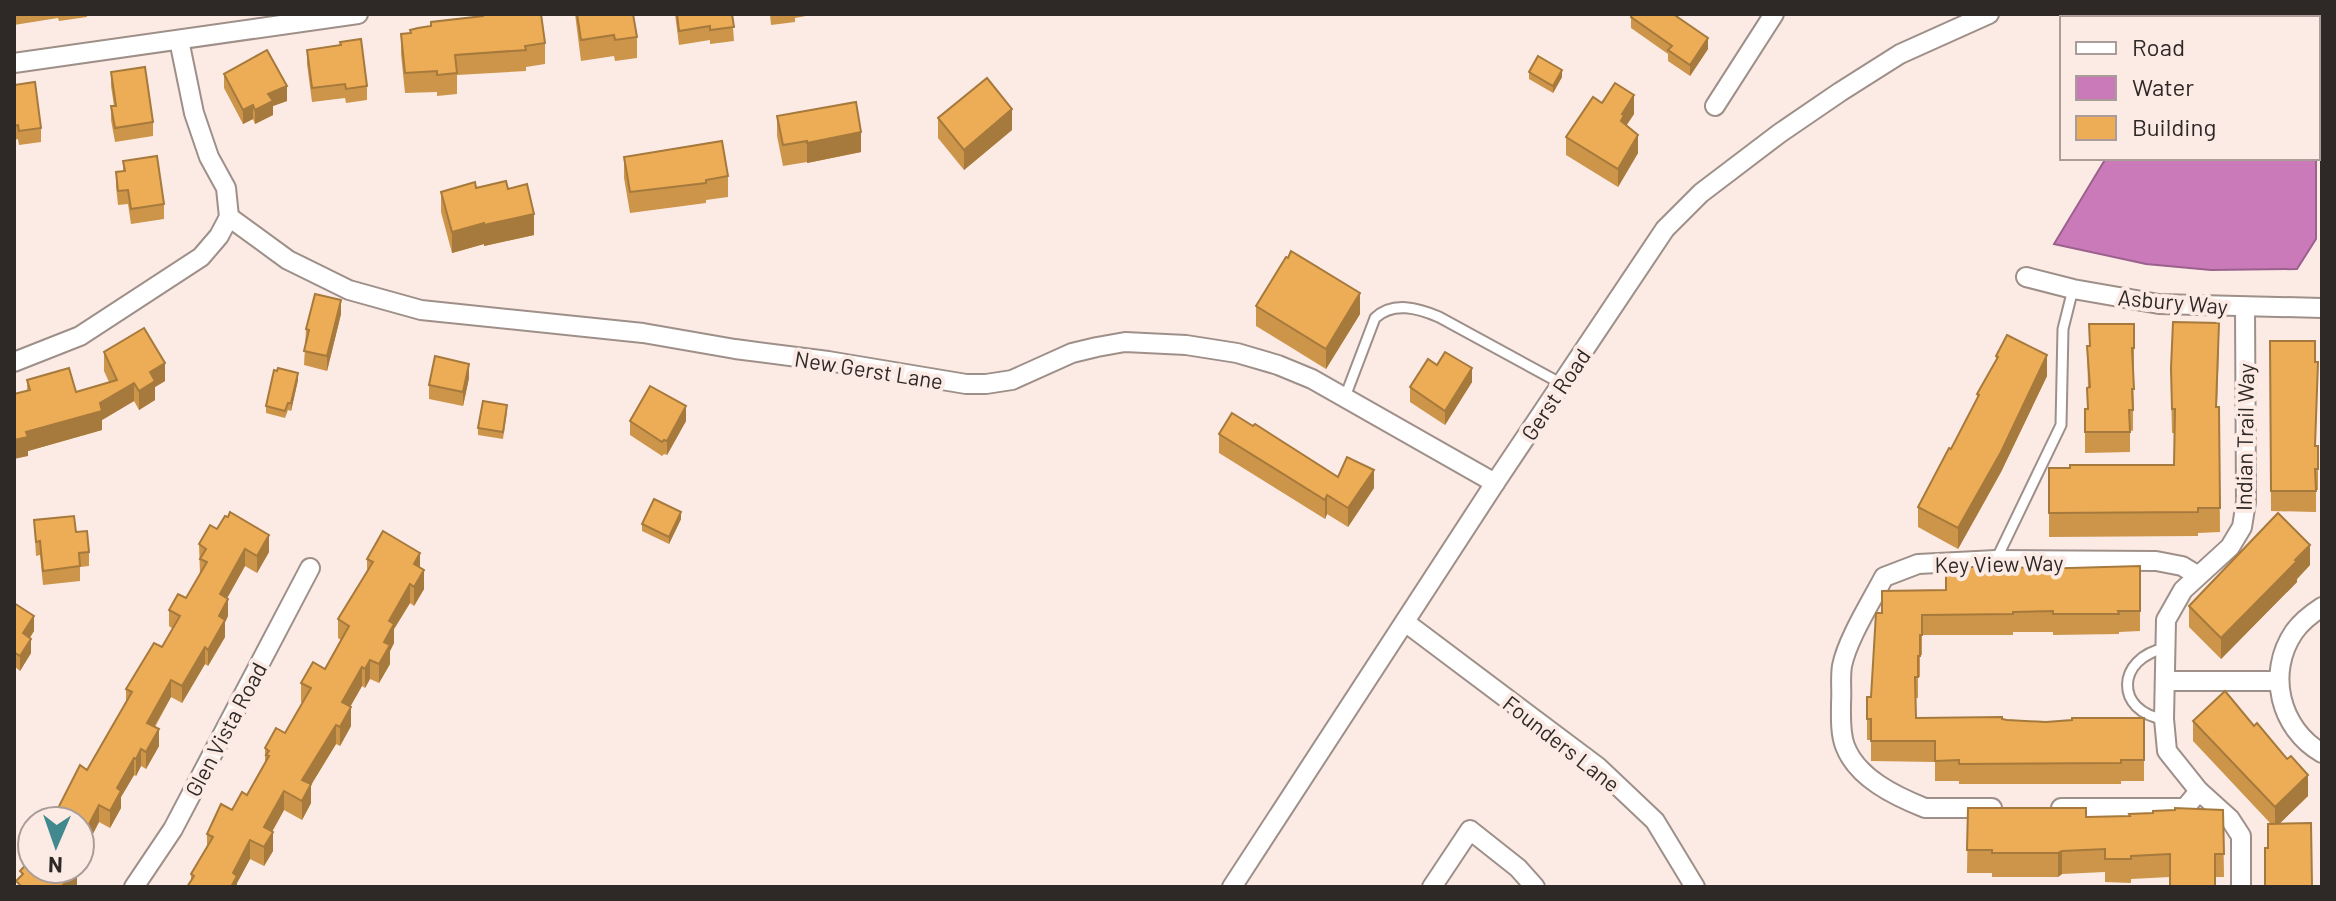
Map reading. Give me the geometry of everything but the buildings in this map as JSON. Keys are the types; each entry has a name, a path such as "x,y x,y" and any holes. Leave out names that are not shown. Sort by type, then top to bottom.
{"street":[{"path":"14,63 358,14"},
{"path":"1715,106 1774,14"},
{"name":"Gerst Road","path":"1232,887 1665,229 1701,193 1780,133 1900,54 1989,14"},
{"path":"14,362 80,336 201,257 219,236 229,217 226,188 209,157 194,113 179,40"},
{"name":"New Gerst Lane","path":"229,217 288,260 349,290 421,310 643,333 966,384 1012,380 1072,353 1125,342 1186,345 1237,353 1312,379 1495,483"},
{"name":"Asbury Way","path":"2026,277 2073,289 2159,304 2322,308"},
{"name":"Indian Trail Way","path":"2241,887 2241,836 2230,819 2199,791 2167,751 2164,719 2166,620 2183,590 2230,547 2242,527 2246,502 2245,308"},
{"name":"Key View Way","path":"2002,808 1925,808 1887,792 1859,767 1845,746 1841,724 1842,667 1884,577 1918,564 1996,560 2156,561 2182,566 2197,575"},
{"name":"Glen Vista Road","path":"134,887 173,829 310,568"},
{"path":"2322,607 2294,632 2280,664 2279,681 2280,697 2293,727 2322,753"},
{"name":"Founders Lane","path":"1405,622 1598,767 1655,821 1695,887"},
{"path":"2166,681 2279,681"},
{"path":"2049,808 2185,808 2199,791"},
{"path":"1432,887 1470,830 1518,868 1535,887"}],"lane":[{"path":"1996,560 2061,425 2063,329 2073,289"},
{"path":"1345,397 1375,318 1383,311 1394,308 1423,310 1439,317 1562,384"},
{"path":"2164,719 2149,717 2139,710 2128,688 2129,673 2135,662 2144,655 2166,648"}],"water":[{"path":"2105,160 2316,160 2316,239 2297,269 2211,270 2146,264 2054,244"}]}
